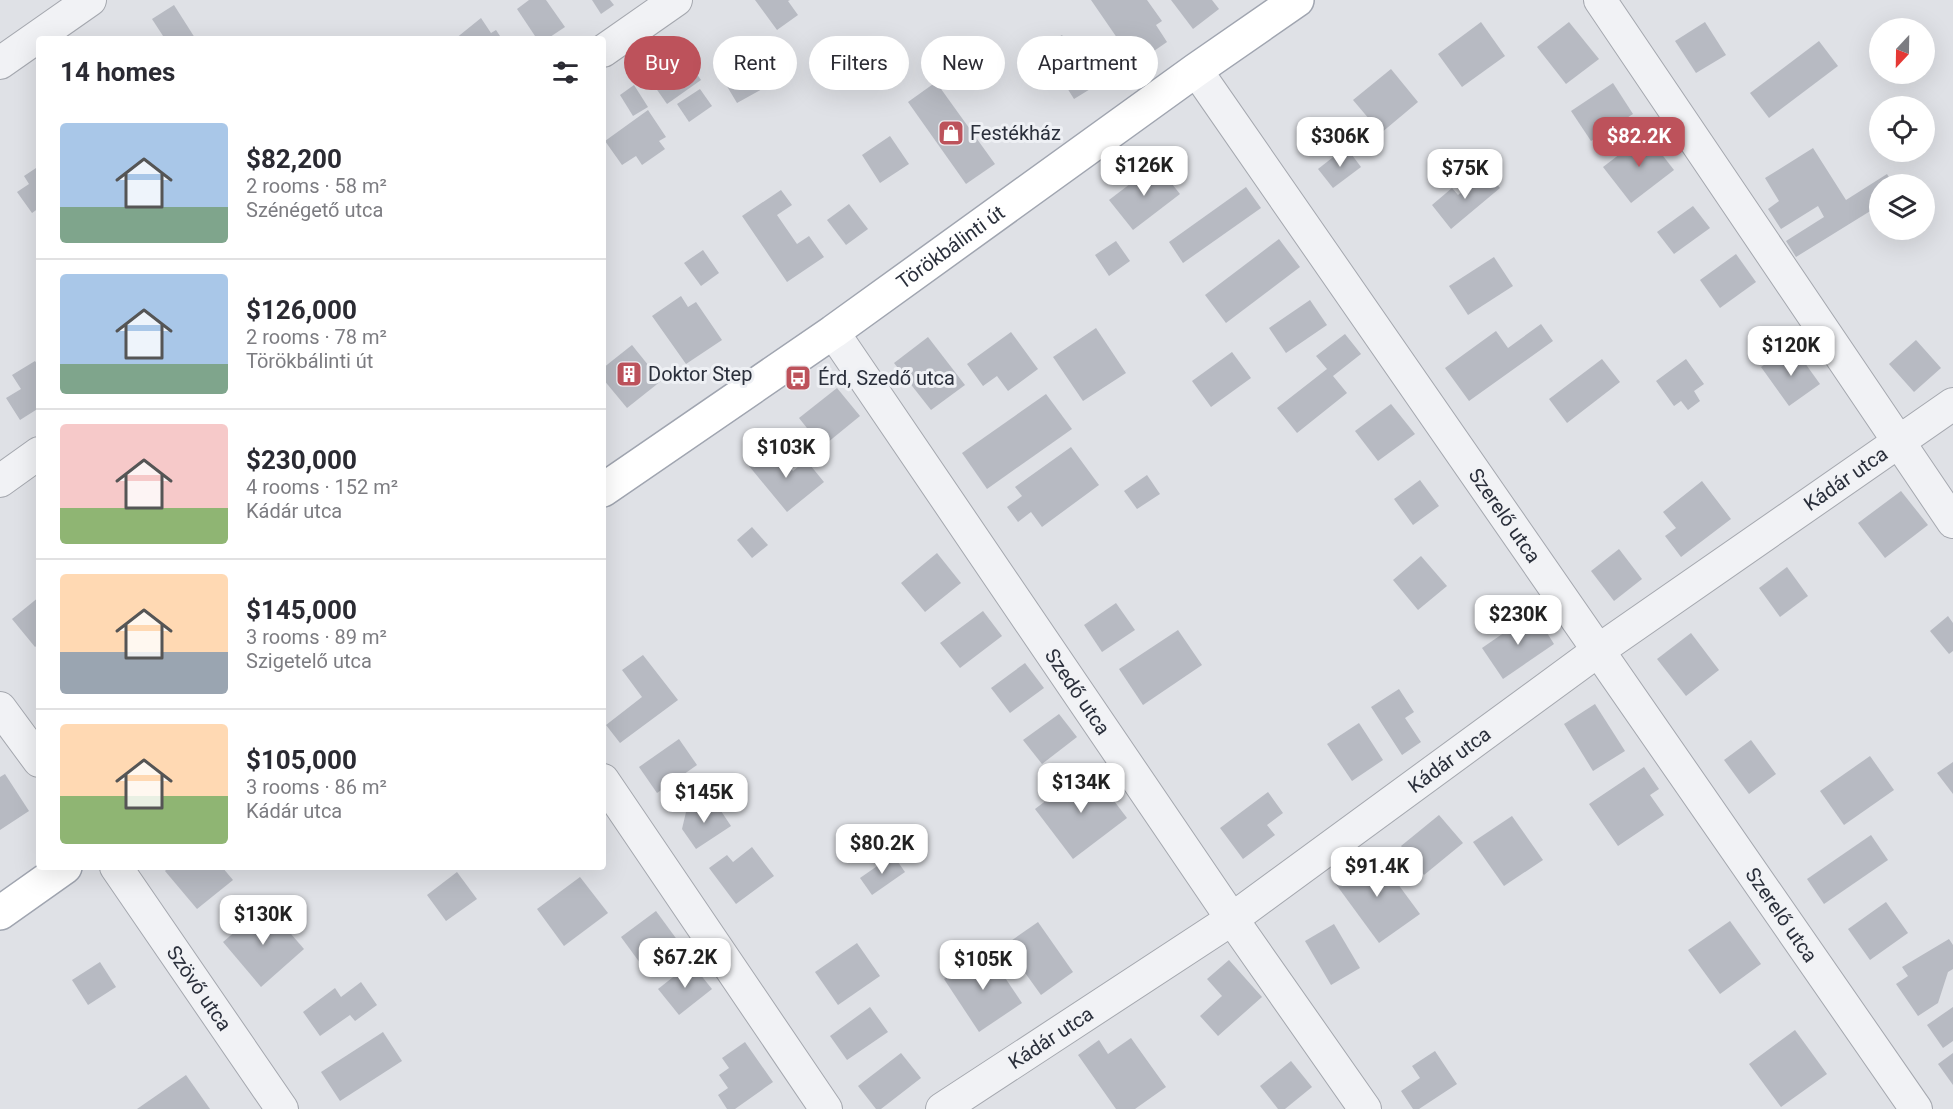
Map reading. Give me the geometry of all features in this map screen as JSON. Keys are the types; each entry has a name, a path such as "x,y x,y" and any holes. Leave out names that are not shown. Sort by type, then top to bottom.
{"main road":[{"name":"Törökbálinti út","path":"606,488 833,332 1196,70 1297,0"},
{"path":"0,913 61,870"}],"street":[{"path":"606,49 676,0"},
{"path":"1600,0 1953,522"},
{"path":"48,36 79,19"},
{"path":"0,63 36,43"},
{"name":"Szerelő utca","path":"1196,70 1916,1109"},
{"name":"Szedő utca","path":"833,332 1232,919 1365,1109"},
{"name":"Kádár utca","path":"942,1109 1232,919 1599,650 1953,404"},
{"path":"0,481 36,455"},
{"path":"0,708 36,757"},
{"path":"606,784 826,1109"},
{"name":"Szövő utca","path":"118,870 282,1109"}],"building":[{"path":"529,0 546,0 565,27 552,36 535,36 517,9"},
{"path":"592,0 610,0 614,5 601,14"},
{"path":"755,0 790,0 788,1 798,15 777,30"},
{"path":"1091,0 1147,0 1162,21 1156,25 1167,42 1158,48 1158,36 1116,36"},
{"path":"1171,0 1212,0 1219,9 1193,29"},
{"path":"174,5 194,36 163,36 152,19"},
{"path":"481,18 491,33 496,30 500,36 459,36"},
{"path":"1481,22 1505,56 1462,87 1438,54"},
{"path":"1569,22 1599,59 1566,84 1537,47"},
{"path":"1705,22 1726,55 1696,73 1675,41"},
{"path":"1819,41 1838,66 1769,118 1750,93"},
{"path":"1391,69 1418,102 1381,133 1353,100"},
{"path":"1613,83 1633,114 1591,141 1571,111"},
{"path":"627,90 637,90 648,107 633,116 620,95"},
{"path":"657,90 687,90 667,104"},
{"path":"701,90 712,106 689,122 677,104"},
{"path":"729,90 760,90 737,103"},
{"name":"Festékház","path":"925,90 942,90 995,164 966,184 908,102"},
{"path":"1068,90 1089,90 1074,99"},
{"path":"648,110 666,137 659,141 665,149 642,165 636,156 622,165 606,140"},
{"path":"1646,134 1674,170 1631,203 1603,167"},
{"path":"890,136 909,164 880,183 862,155"},
{"path":"1346,147 1361,167 1333,188 1318,169"},
{"path":"1813,148 1846,200 1869,185 1869,212 1796,257 1786,241 1824,217 1818,206 1781,229 1768,209 1779,201 1765,178"},
{"path":"1156,164 1180,194 1133,230 1109,200"},
{"path":"36,168 36,210 32,213 17,192 29,184 24,176"},
{"path":"1487,172 1500,188 1451,229 1432,205 1452,188 1458,195"},
{"path":"1246,187 1261,208 1183,263 1169,242"},
{"path":"781,190 792,205 777,215 797,244 809,236 824,257 787,282 742,216"},
{"path":"849,204 868,229 846,245 827,220"},
{"path":"1693,206 1710,228 1674,254 1657,232"},
{"path":"1279,239 1300,267 1226,323 1205,295"},
{"path":"1116,241 1130,261 1109,276 1095,255"},
{"path":"703,250 719,273 701,286 684,263"},
{"path":"1736,254 1756,282 1720,308 1700,280"},
{"path":"1494,257 1513,286 1468,315 1449,286"},
{"path":"681,296 688,307 696,302 722,340 686,364 652,316"},
{"path":"1310,300 1327,325 1286,353 1269,328"},
{"path":"1541,324 1553,341 1469,401 1445,368 1496,331 1508,348"},
{"path":"1096,328 1126,373 1083,401 1053,357"},
{"path":"1011,332 1038,369 1008,391 997,376 983,386 967,364"},
{"path":"1345,334 1361,354 1333,376 1347,393 1297,433 1277,408 1327,369 1316,356"},
{"path":"928,337 965,385 931,410 894,363"},
{"path":"1916,340 1941,368 1914,392 1889,364"},
{"name":"Doktor Step","path":"632,345 661,381 627,408 606,383 606,366"},
{"path":"1232,352 1251,378 1211,407 1192,381"},
{"path":"1797,352 1820,384 1789,406 1761,367 1778,355 1783,361"},
{"path":"1602,359 1620,382 1567,423 1549,399"},
{"path":"1686,359 1704,384 1694,391 1700,401 1688,410 1681,401 1674,406 1656,381"},
{"path":"36,362 36,410 20,420 6,398 21,389 12,375"},
{"path":"837,388 860,416 822,447 799,418"},
{"path":"1046,394 1072,429 987,489 962,453"},
{"path":"1391,404 1415,434 1378,461 1355,431"},
{"path":"773,446 793,471 806,460 824,482 787,512 749,466"},
{"path":"1071,447 1099,485 1042,527 1031,512 1018,522 1007,507 1022,496 1015,487"},
{"path":"1147,475 1160,494 1137,509 1124,491"},
{"path":"1420,480 1439,506 1413,525 1394,499"},
{"path":"1702,481 1731,519 1681,557 1665,536 1676,528 1663,512"},
{"path":"1901,491 1928,525 1885,558 1858,523"},
{"path":"752,527 768,545 752,558 737,540"},
{"path":"1619,549 1642,579 1614,601 1591,571"},
{"path":"937,553 961,583 925,612 901,583"},
{"path":"1421,556 1447,586 1418,610 1393,580"},
{"path":"1787,567 1808,596 1780,617 1759,588"},
{"path":"36,599 36,646 35,647 12,619"},
{"path":"1116,603 1135,630 1102,652 1084,625"},
{"path":"983,611 1002,636 960,668 940,643"},
{"path":"1534,612 1554,644 1503,679 1482,648"},
{"path":"1948,616 1953,623 1953,651 1949,654 1930,631"},
{"path":"1178,630 1202,665 1143,705 1119,669"},
{"path":"1691,633 1719,670 1686,696 1657,659"},
{"path":"643,655 678,700 620,743 606,725 642,697 622,670"},
{"path":"1025,663 1044,688 1010,713 991,688"},
{"path":"1399,689 1414,712 1405,718 1421,742 1402,755 1371,707"},
{"path":"1595,704 1625,751 1593,771 1564,724"},
{"path":"1059,714 1077,737 1042,764 1023,740"},
{"path":"1359,723 1383,760 1352,781 1327,744"},
{"path":"679,739 697,765 657,793 639,767"},
{"path":"1751,740 1776,774 1749,794 1724,760"},
{"path":"1870,756 1894,790 1844,825 1820,791"},
{"path":"1953,762 1953,794 1937,773"},
{"path":"1644,767 1659,789 1650,795 1664,815 1618,846 1589,804"},
{"path":"1089,768 1127,818 1073,859 1035,809"},
{"path":"5,774 29,811 0,830 0,777"},
{"path":"1268,792 1283,813 1267,825 1275,835 1243,859 1220,828"},
{"path":"695,804 705,810 717,805 731,826 696,849 682,829 686,812"},
{"path":"1439,815 1463,843 1424,875 1401,846"},
{"path":"1512,816 1543,860 1504,886 1473,842"},
{"path":"1871,835 1888,860 1824,904 1807,879"},
{"path":"752,847 774,876 736,904 709,868 727,855 733,862"},
{"path":"1375,853 1420,914 1379,943 1335,883"},
{"path":"893,855 905,872 872,895 860,878"},
{"path":"225,870 233,880 197,909 165,871"},
{"path":"457,872 477,899 446,921 427,895"},
{"path":"580,877 608,913 564,946 537,909"},
{"path":"1886,902 1908,933 1870,960 1848,929"},
{"path":"266,905 304,949 261,987 223,942"},
{"path":"656,911 678,941 643,967 621,937"},
{"path":"1730,921 1761,964 1720,994 1688,950"},
{"path":"1038,922 1073,972 1041,995 1005,945"},
{"path":"1334,924 1360,968 1331,985 1305,941"},
{"path":"1949,939 1953,945 1953,969 1948,972 1938,1003 1918,1016 1896,984 1908,976 1902,967"},
{"path":"857,943 880,976 838,1005 815,972"},
{"path":"987,951 1022,1003 979,1032 944,979"},
{"path":"1229,960 1262,997 1218,1036 1200,1016 1222,996 1207,979"},
{"path":"100,962 116,987 88,1005 72,980"},
{"path":"691,963 712,989 679,1015 658,989"},
{"path":"361,982 377,1005 355,1021 350,1015 320,1036 303,1012 335,988 341,997"},
{"path":"870,1007 888,1032 847,1060 830,1036"},
{"path":"1953,1007 1953,1041 1943,1048 1927,1025"},
{"path":"1795,1030 1827,1074 1781,1107 1749,1064"},
{"path":"383,1032 402,1061 340,1101 321,1072"},
{"path":"1131,1038 1166,1087 1135,1109 1116,1109 1078,1055 1099,1040 1108,1054"},
{"path":"745,1042 773,1082 735,1109 727,1109 718,1095 728,1088 719,1075 729,1068 722,1058"},
{"path":"1435,1051 1457,1084 1419,1109 1413,1109 1401,1091 1420,1078 1412,1066"},
{"path":"901,1053 921,1078 881,1109 876,1109 858,1086"},
{"path":"1953,1053 1953,1085 1938,1064"},
{"path":"1291,1061 1312,1087 1285,1109 1278,1109 1260,1086"},
{"path":"186,1075 210,1109 137,1109"}],"place":[{"name":"Festékház","path":"951,133"},
{"name":"Doktor Step","path":"629,374"},
{"name":"Érd, Szedő utca","path":"798,378"}]}
